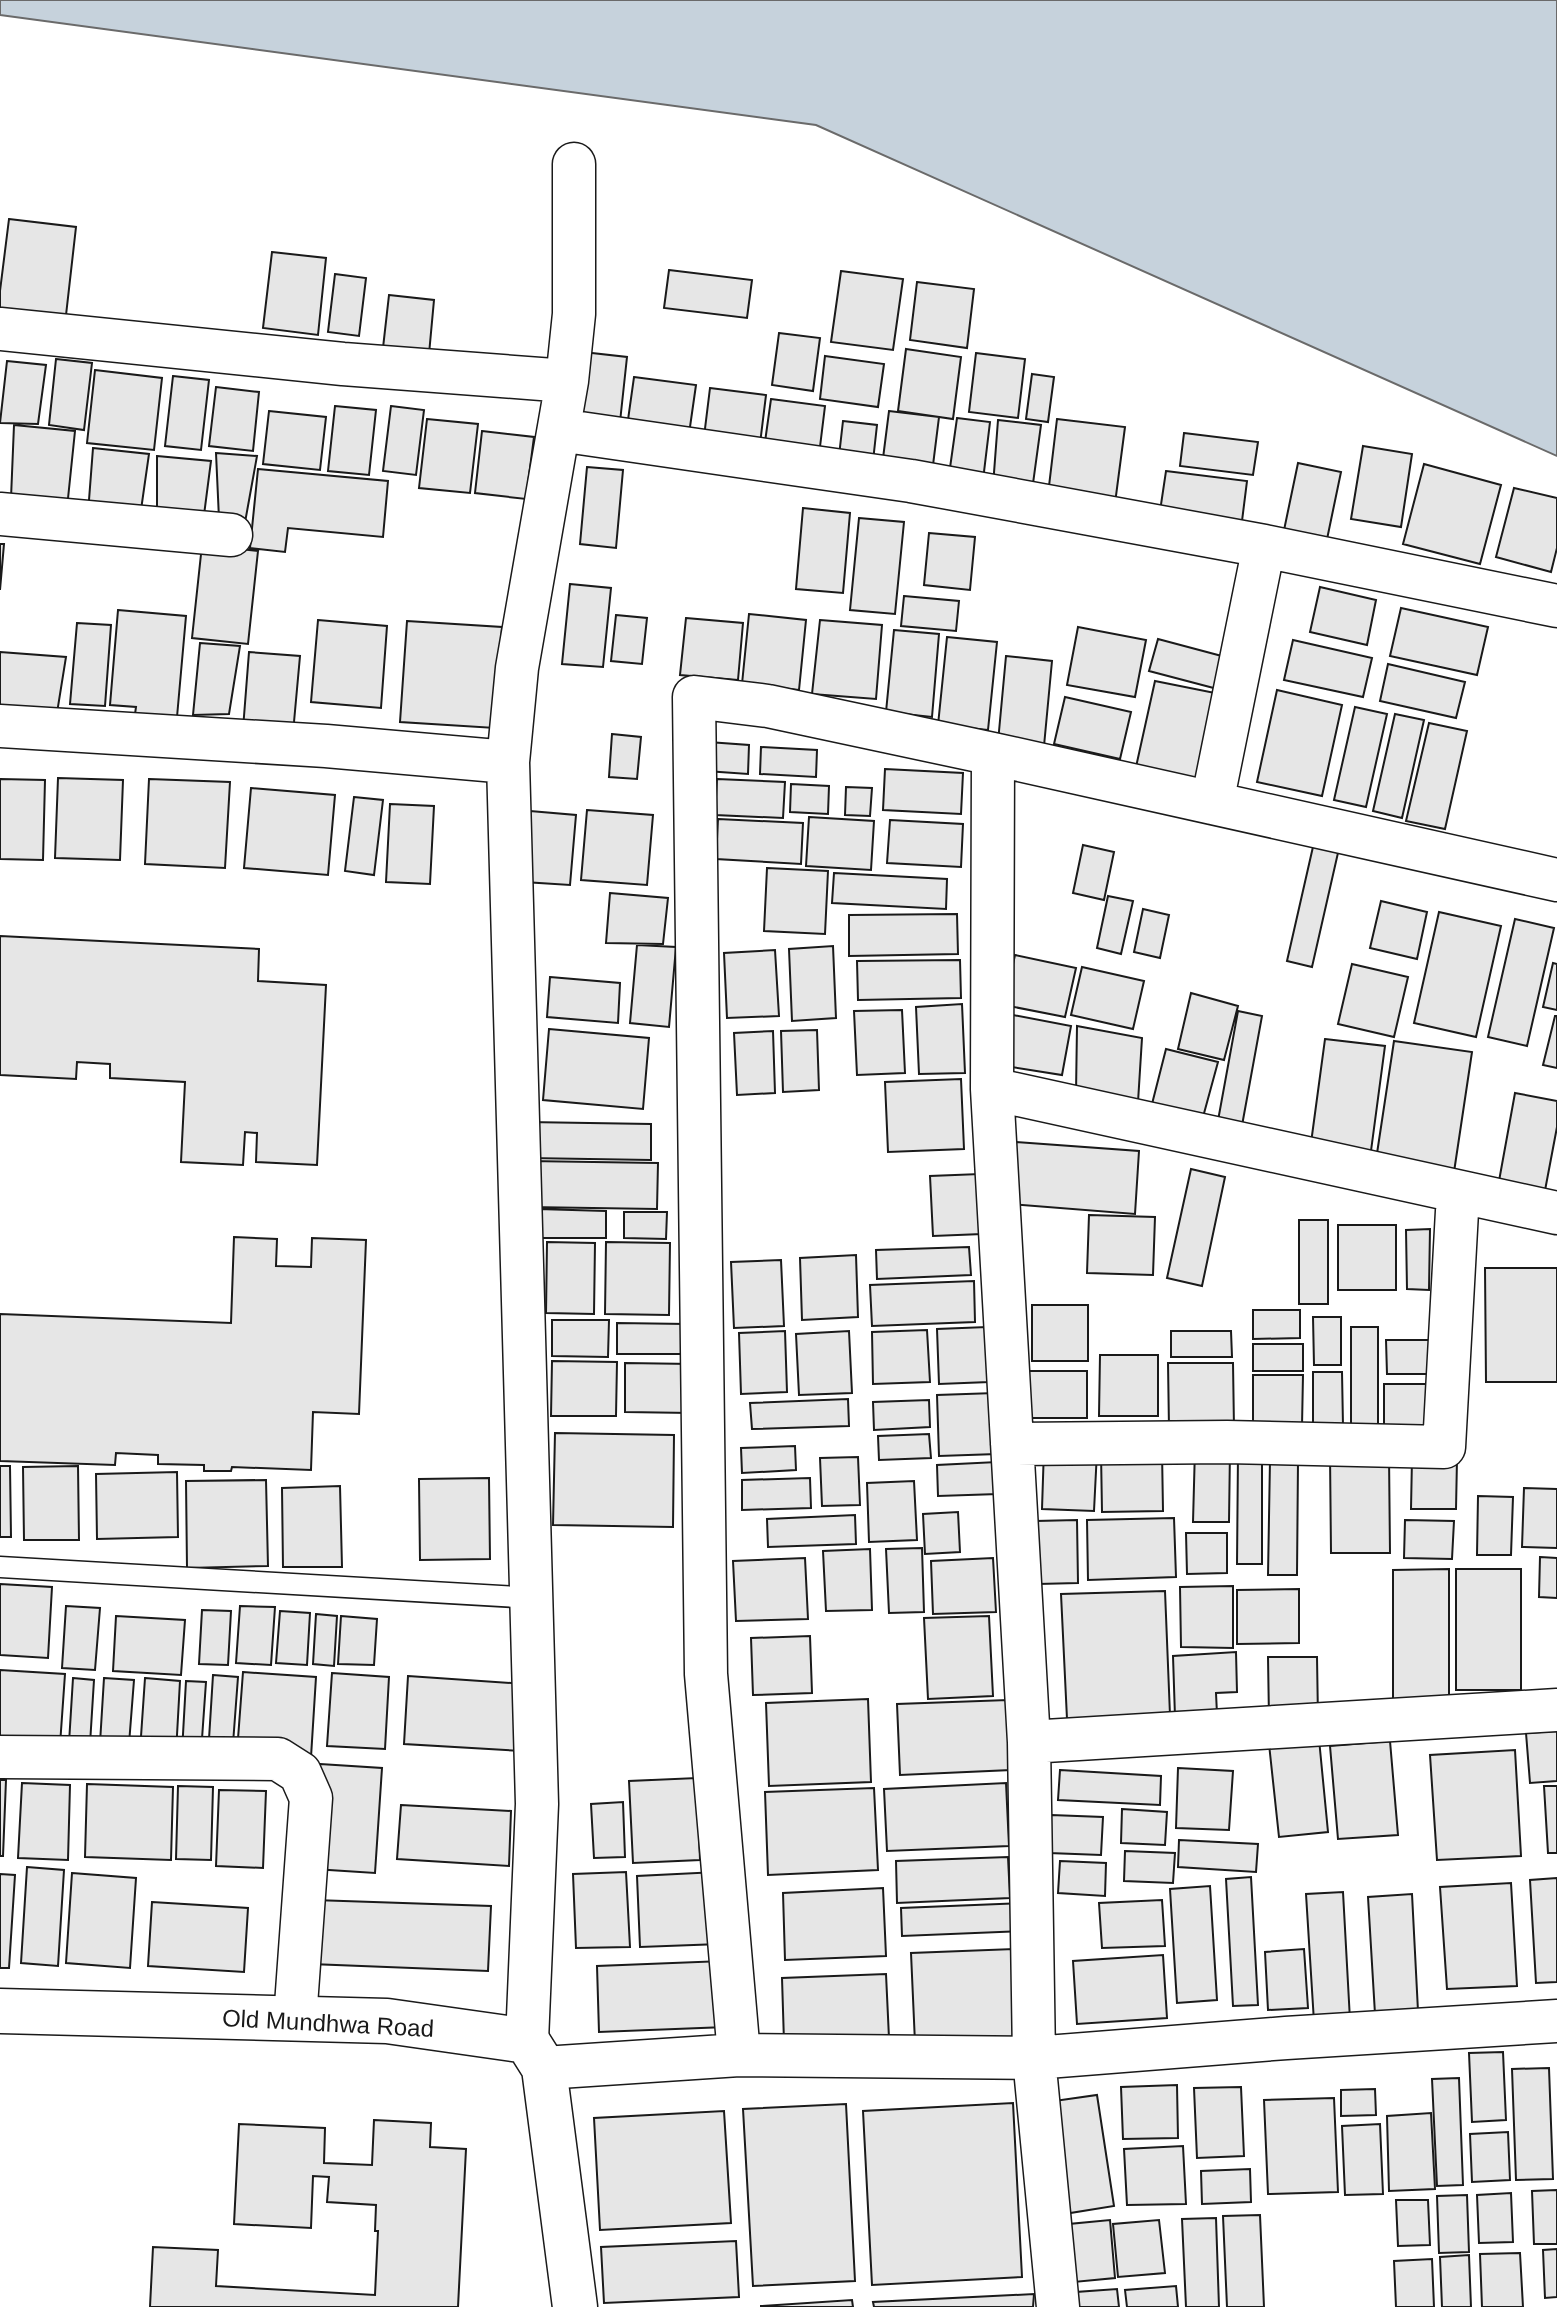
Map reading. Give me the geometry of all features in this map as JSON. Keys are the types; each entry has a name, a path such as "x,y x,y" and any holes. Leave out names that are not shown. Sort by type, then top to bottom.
{"street":[{"path":"574,164 574,314 567,381 517,668 508,762 534,1598 537,1804 535,2055 575,2307"},
{"path":"0,329 343,364 567,381"},
{"path":"559,430 911,481 1264,546 1557,606"},
{"path":"0,514 231,535"},
{"path":"1212,803 1264,546"},
{"path":"739,2055 706,1674 694,697 768,706 1557,880"},
{"path":"0,726 326,746 508,762"},
{"path":"993,754 992,1089 1029,1742 1034,2058 1058,2307"},
{"path":"992,1089 1557,1213"},
{"path":"1012,1444 1227,1442 1444,1447 1458,1193"},
{"path":"1029,1742 1557,1710"},
{"path":"0,1757 278,1759 300,1773 311,1798 295,2019"},
{"name":"Old Mundhwa Road","path":"0,2011 387,2021 535,2055"},
{"path":"535,2055 1034,2058 1557,2021"}],"lane":[{"path":"0,1567 534,1598"}],"shaded area":[{"path":"0,0 1557,0 1557,456 816,125 0,15"}],"building":[{"path":"9,219 76,227 65,324 0,316"},
{"path":"272,252 326,258 318,335 263,328"},
{"path":"669,270 752,280 747,318 664,308"},
{"path":"841,271 903,279 893,350 831,342"},
{"path":"335,274 366,278 359,336 328,332"},
{"path":"917,282 974,289 967,348 910,340"},
{"path":"389,295 434,300 429,354 383,348"},
{"path":"779,333 820,338 813,391 772,385"},
{"path":"906,349 961,357 953,419 898,411"},
{"path":"583,352 627,357 620,422 577,417"},
{"path":"976,353 1025,359 1018,418 969,412"},
{"path":"825,356 884,364 878,407 820,399"},
{"path":"56,359 92,363 84,430 49,425"},
{"path":"7,361 46,365 38,424 0,423"},
{"path":"95,370 162,378 154,450 87,443"},
{"path":"1032,374 1054,377 1048,422 1026,419"},
{"path":"173,376 209,380 201,450 165,446"},
{"path":"634,377 696,385 688,441 626,434"},
{"path":"216,387 259,392 253,451 209,446"},
{"path":"710,388 766,395 759,452 703,445"},
{"path":"771,399 825,406 818,463 763,456"},
{"path":"335,406 376,410 369,475 328,471"},
{"path":"391,406 424,410 416,475 383,471"},
{"path":"269,411 326,417 320,470 263,464"},
{"path":"889,411 939,417 931,481 881,474"},
{"path":"957,418 990,422 983,480 949,475"},
{"path":"427,419 478,424 470,493 419,488"},
{"path":"1057,419 1125,427 1114,511 1047,503"},
{"path":"998,420 1041,425 1032,491 993,486"},
{"path":"843,421 877,425 873,461 839,456"},
{"path":"14,425 75,431 67,508 11,498"},
{"path":"482,431 534,437 526,499 475,493"},
{"path":"1184,433 1258,442 1253,475 1180,466"},
{"path":"1363,446 1412,454 1401,527 1351,519"},
{"path":"93,448 149,454 140,517 88,513"},
{"path":"216,453 257,456 244,528 219,519"},
{"path":"157,456 211,461 204,515 157,514"},
{"path":"1298,463 1341,472 1326,544 1283,535"},
{"path":"1424,464 1501,485 1480,564 1403,544"},
{"path":"587,467 623,470 616,548 580,544"},
{"path":"258,469 388,481 383,537 288,528 285,552 250,548"},
{"path":"1166,471 1247,481 1241,529 1159,518"},
{"path":"1514,488 1557,498 1557,548 1551,572 1496,557"},
{"path":"803,508 850,513 843,593 796,589"},
{"path":"859,518 904,522 895,614 850,610"},
{"path":"929,533 975,537 970,590 924,585"},
{"path":"0,544 4,544 0,590"},
{"path":"202,545 258,551 248,644 192,638"},
{"path":"570,584 611,588 603,667 562,664"},
{"path":"1320,587 1376,600 1367,645 1310,632"},
{"path":"904,596 959,601 956,631 901,626"},
{"path":"1401,608 1488,627 1477,675 1390,656"},
{"path":"118,610 186,616 177,717 135,714 136,707 110,705"},
{"path":"749,614 806,620 799,690 742,684"},
{"path":"616,615 647,618 642,664 611,661"},
{"path":"686,618 743,623 738,680 680,675"},
{"path":"318,620 387,626 381,708 311,702"},
{"path":"820,620 882,625 876,699 812,694"},
{"path":"407,621 502,627 495,728 400,722"},
{"path":"77,623 111,625 105,706 70,704"},
{"path":"1078,627 1146,640 1135,697 1067,685"},
{"path":"894,630 939,634 932,717 886,712"},
{"path":"947,637 997,642 988,730 938,725"},
{"path":"1158,639 1233,659 1225,691 1149,671"},
{"path":"1293,640 1372,658 1363,697 1284,680"},
{"path":"200,643 240,646 229,714 193,715"},
{"path":"0,652 66,657 57,713 0,706"},
{"path":"249,652 300,656 293,733 243,729"},
{"path":"1006,656 1052,661 1044,746 998,742"},
{"path":"1388,664 1465,682 1456,718 1380,701"},
{"path":"1155,681 1220,694 1202,781 1136,767"},
{"path":"1277,690 1342,705 1322,796 1257,782"},
{"path":"1065,697 1131,712 1120,759 1054,744"},
{"path":"1355,707 1387,714 1366,807 1334,800"},
{"path":"1395,714 1424,720 1402,818 1373,811"},
{"path":"1429,723 1467,731 1445,829 1406,821"},
{"path":"612,734 641,737 637,779 609,777"},
{"path":"708,742 749,745 748,774 706,771"},
{"path":"761,747 817,750 816,777 760,774"},
{"path":"885,769 963,773 961,814 883,810"},
{"path":"58,778 123,780 120,860 55,858"},
{"path":"0,779 45,780 43,860 0,859"},
{"path":"149,779 230,782 225,868 145,864"},
{"path":"717,779 785,782 783,818 715,815"},
{"path":"791,784 829,786 828,814 790,812"},
{"path":"846,787 872,788 870,816 845,815"},
{"path":"251,788 335,795 328,875 244,868"},
{"path":"354,797 383,800 374,875 345,871"},
{"path":"390,804 434,806 430,884 386,882"},
{"path":"587,810 653,815 647,885 581,880"},
{"path":"530,811 576,815 570,885 524,882"},
{"path":"809,817 874,821 871,870 806,866"},
{"path":"718,819 803,823 801,864 716,859"},
{"path":"890,820 963,824 961,867 887,863"},
{"path":"1315,838 1340,844 1312,967 1287,961"},
{"path":"1083,845 1114,852 1104,900 1073,893"},
{"path":"767,868 828,871 825,934 764,931"},
{"path":"834,873 947,879 946,909 832,903"},
{"path":"610,893 668,898 663,944 606,943"},
{"path":"1108,896 1133,901 1121,954 1097,948"},
{"path":"1381,901 1427,912 1417,959 1370,948"},
{"path":"1143,909 1169,915 1160,958 1134,952"},
{"path":"1439,912 1501,926 1476,1037 1414,1023"},
{"path":"957,914 958,954 849,956 849,915"},
{"path":"1515,919 1554,928 1527,1046 1488,1037"},
{"path":"0,936 259,949 258,981 326,985 317,1165 256,1162 257,1133 245,1132 243,1165 181,1162 185,1082 110,1078 110,1064 77,1062 76,1079 0,1075"},
{"path":"637,945 676,947 669,1027 630,1023"},
{"path":"833,946 836,1018 792,1021 789,949"},
{"path":"775,950 779,1016 727,1018 724,953"},
{"path":"1015,955 1076,968 1065,1017 1004,1005"},
{"path":"960,960 961,998 858,1000 857,961"},
{"path":"1553,963 1557,964 1557,1010 1543,1007"},
{"path":"1352,964 1408,977 1394,1037 1338,1024"},
{"path":"1082,967 1144,981 1133,1029 1071,1015"},
{"path":"550,977 620,983 618,1023 547,1017"},
{"path":"1191,993 1238,1006 1224,1060 1178,1049"},
{"path":"962,1004 965,1073 919,1074 916,1007"},
{"path":"902,1010 905,1073 857,1075 854,1011"},
{"path":"1238,1011 1262,1016 1241,1131 1217,1126"},
{"path":"1008,1014 1071,1026 1062,1075 999,1065"},
{"path":"1557,1016 1557,1068 1543,1065"},
{"path":"1077,1026 1142,1038 1138,1102 1076,1093"},
{"path":"549,1029 649,1038 643,1109 543,1100"},
{"path":"817,1030 819,1090 783,1092 781,1031"},
{"path":"773,1031 775,1093 737,1095 734,1033"},
{"path":"1325,1039 1385,1046 1371,1151 1311,1143"},
{"path":"1394,1041 1472,1052 1454,1172 1376,1160"},
{"path":"1166,1049 1218,1062 1203,1117 1152,1104"},
{"path":"961,1079 964,1149 888,1152 885,1082"},
{"path":"1515,1093 1557,1101 1557,1127 1543,1201 1497,1192"},
{"path":"527,1122 651,1124 651,1160 527,1158"},
{"path":"1016,1142 1139,1151 1135,1214 1011,1204"},
{"path":"529,1161 658,1163 657,1209 528,1207"},
{"path":"1191,1169 1225,1177 1202,1286 1167,1278"},
{"path":"980,1174 982,1234 933,1236 930,1176"},
{"path":"538,1209 606,1211 606,1238 537,1238"},
{"path":"624,1212 667,1212 666,1239 624,1238"},
{"path":"1089,1215 1155,1217 1153,1275 1087,1273"},
{"path":"1299,1220 1328,1220 1328,1304 1299,1304"},
{"path":"1338,1225 1396,1225 1396,1290 1338,1290"},
{"path":"1430,1229 1429,1290 1407,1289 1406,1230"},
{"path":"234,1237 277,1239 276,1266 311,1267 312,1238 366,1240 359,1414 313,1412 311,1470 232,1467 231,1471 204,1471 204,1465 158,1464 158,1455 116,1453 115,1465 0,1461 0,1314 231,1323"},
{"path":"547,1242 595,1243 594,1314 546,1313"},
{"path":"606,1242 670,1243 669,1315 605,1314"},
{"path":"969,1247 971,1275 877,1279 876,1250"},
{"path":"856,1255 858,1317 802,1320 800,1258"},
{"path":"781,1260 784,1326 734,1328 731,1262"},
{"path":"1485,1268 1557,1268 1557,1382 1486,1382"},
{"path":"974,1281 975,1322 872,1326 870,1285"},
{"path":"1032,1305 1088,1305 1088,1361 1032,1361"},
{"path":"1253,1310 1300,1310 1300,1338 1253,1339"},
{"path":"1313,1317 1341,1317 1341,1365 1314,1365"},
{"path":"552,1320 609,1320 608,1357 552,1356"},
{"path":"617,1323 687,1324 686,1354 617,1354"},
{"path":"987,1327 989,1382 939,1384 937,1329"},
{"path":"1351,1327 1378,1327 1378,1424 1351,1424"},
{"path":"927,1330 930,1382 873,1384 872,1332"},
{"path":"785,1331 787,1392 741,1394 739,1333"},
{"path":"849,1331 852,1393 799,1395 796,1334"},
{"path":"1171,1331 1231,1331 1232,1357 1171,1357"},
{"path":"1386,1340 1435,1340 1435,1374 1387,1374"},
{"path":"1253,1344 1303,1344 1303,1371 1253,1371"},
{"path":"1100,1355 1158,1355 1158,1416 1099,1416"},
{"path":"552,1361 617,1362 616,1416 551,1416"},
{"path":"625,1363 692,1364 691,1413 625,1412"},
{"path":"1168,1363 1233,1363 1234,1428 1169,1428"},
{"path":"1029,1371 1087,1371 1087,1418 1028,1418"},
{"path":"1313,1372 1342,1372 1343,1426 1313,1426"},
{"path":"1253,1375 1303,1375 1302,1426 1253,1427"},
{"path":"1384,1384 1429,1384 1428,1430 1384,1430"},
{"path":"995,1393 997,1454 939,1456 937,1395"},
{"path":"848,1399 849,1426 752,1429 750,1403"},
{"path":"929,1400 930,1427 874,1430 873,1402"},
{"path":"555,1433 674,1435 673,1527 553,1525"},
{"path":"929,1434 931,1458 879,1460 878,1436"},
{"path":"795,1446 796,1470 742,1473 741,1448"},
{"path":"1044,1448 1097,1451 1094,1511 1042,1509"},
{"path":"1195,1448 1230,1449 1229,1522 1193,1522"},
{"path":"1162,1451 1163,1511 1102,1512 1101,1453"},
{"path":"1238,1453 1262,1453 1262,1564 1237,1564"},
{"path":"1330,1455 1389,1455 1390,1553 1331,1553"},
{"path":"858,1457 860,1505 822,1506 820,1458"},
{"path":"1412,1458 1457,1459 1456,1509 1411,1509"},
{"path":"1270,1460 1298,1461 1297,1575 1268,1575"},
{"path":"997,1462 998,1494 938,1496 937,1465"},
{"path":"0,1466 10,1466 11,1537 0,1537"},
{"path":"78,1466 79,1540 24,1540 23,1467"},
{"path":"177,1472 178,1537 97,1539 96,1474"},
{"path":"489,1478 490,1559 420,1560 419,1479"},
{"path":"810,1478 811,1508 742,1510 742,1480"},
{"path":"266,1480 268,1566 187,1568 186,1481"},
{"path":"914,1481 917,1540 869,1542 867,1483"},
{"path":"340,1486 342,1567 283,1567 282,1488"},
{"path":"1524,1488 1557,1489 1557,1548 1522,1547"},
{"path":"1478,1496 1513,1497 1511,1555 1477,1555"},
{"path":"958,1512 960,1552 925,1554 923,1514"},
{"path":"855,1515 856,1544 768,1547 767,1519"},
{"path":"1174,1518 1176,1577 1088,1580 1087,1520"},
{"path":"1077,1520 1078,1583 1038,1584 1036,1521"},
{"path":"1405,1520 1454,1521 1452,1559 1404,1558"},
{"path":"1186,1533 1227,1533 1227,1573 1187,1574"},
{"path":"922,1548 924,1612 889,1613 886,1549"},
{"path":"870,1549 872,1610 826,1611 823,1551"},
{"path":"1540,1557 1557,1558 1557,1598 1539,1597"},
{"path":"805,1558 808,1619 736,1621 733,1561"},
{"path":"993,1558 996,1612 933,1614 931,1561"},
{"path":"1449,1569 1449,1700 1393,1700 1393,1570"},
{"path":"1456,1569 1521,1569 1521,1690 1456,1690"},
{"path":"0,1584 52,1587 48,1658 0,1655"},
{"path":"1233,1586 1233,1648 1181,1647 1180,1587"},
{"path":"1299,1589 1299,1643 1237,1644 1237,1590"},
{"path":"1165,1591 1170,1715 1067,1719 1061,1594"},
{"path":"66,1606 100,1608 95,1670 62,1668"},
{"path":"240,1606 275,1607 271,1665 236,1663"},
{"path":"202,1610 231,1611 228,1665 199,1664"},
{"path":"280,1611 310,1613 307,1665 276,1663"},
{"path":"316,1614 337,1616 334,1666 313,1664"},
{"path":"116,1616 185,1620 181,1675 113,1671"},
{"path":"341,1616 377,1619 374,1665 338,1664"},
{"path":"989,1616 993,1696 928,1699 924,1618"},
{"path":"810,1636 812,1693 753,1695 751,1638"},
{"path":"1236,1652 1237,1692 1216,1693 1217,1714 1175,1717 1173,1656"},
{"path":"1268,1657 1317,1657 1318,1719 1269,1719"},
{"path":"0,1670 65,1674 60,1745 0,1740"},
{"path":"243,1672 316,1677 311,1757 237,1752"},
{"path":"332,1673 389,1677 385,1749 327,1746"},
{"path":"213,1675 238,1677 232,1757 208,1755"},
{"path":"408,1676 525,1684 521,1751 404,1744"},
{"path":"73,1678 94,1680 90,1744 69,1743"},
{"path":"104,1678 134,1680 129,1744 100,1743"},
{"path":"145,1678 180,1681 176,1753 140,1751"},
{"path":"186,1681 206,1682 201,1753 182,1752"},
{"path":"868,1699 871,1782 769,1786 766,1703"},
{"path":"1008,1700 1011,1770 900,1775 897,1704"},
{"path":"1557,1731 1557,1781 1530,1783 1526,1733"},
{"path":"1319,1739 1328,1832 1279,1837 1269,1744"},
{"path":"1390,1741 1398,1835 1338,1839 1330,1746"},
{"path":"1515,1750 1521,1856 1437,1860 1430,1755"},
{"path":"320,1764 382,1768 375,1873 314,1869"},
{"path":"1178,1768 1233,1771 1229,1830 1176,1828"},
{"path":"1060,1770 1161,1776 1160,1805 1058,1800"},
{"path":"697,1778 700,1860 633,1863 629,1781"},
{"path":"0,1780 6,1780 3,1856 0,1856"},
{"path":"22,1783 70,1785 68,1860 18,1858"},
{"path":"1006,1783 1009,1846 887,1851 884,1789"},
{"path":"87,1784 173,1787 171,1860 85,1857"},
{"path":"178,1786 213,1787 211,1860 176,1859"},
{"path":"1544,1786 1557,1786 1557,1853 1548,1853"},
{"path":"874,1788 878,1870 768,1875 765,1792"},
{"path":"219,1790 266,1791 263,1868 216,1866"},
{"path":"623,1802 625,1857 594,1858 591,1804"},
{"path":"401,1805 511,1811 509,1866 397,1859"},
{"path":"1122,1809 1167,1812 1165,1845 1121,1843"},
{"path":"1051,1815 1103,1817 1101,1855 1049,1853"},
{"path":"1179,1840 1258,1844 1256,1872 1178,1867"},
{"path":"1125,1851 1175,1853 1173,1883 1124,1881"},
{"path":"1008,1857 1010,1898 897,1903 896,1861"},
{"path":"1060,1861 1106,1863 1105,1896 1058,1893"},
{"path":"27,1867 64,1870 58,1966 21,1963"},
{"path":"626,1872 630,1947 576,1948 573,1874"},
{"path":"717,1872 720,1944 640,1947 637,1876"},
{"path":"72,1873 136,1878 130,1968 66,1963"},
{"path":"0,1874 15,1875 9,1968 0,1968"},
{"path":"1251,1877 1258,2005 1233,2006 1226,1879"},
{"path":"1557,1878 1557,1982 1536,1983 1530,1880"},
{"path":"1511,1883 1517,1986 1447,1989 1440,1887"},
{"path":"1210,1886 1217,2000 1177,2003 1170,1889"},
{"path":"883,1888 886,1956 785,1960 783,1893"},
{"path":"1343,1892 1350,2020 1314,2022 1306,1894"},
{"path":"1412,1894 1418,2011 1375,2014 1368,1897"},
{"path":"314,1900 491,1906 488,1971 311,1964"},
{"path":"1162,1900 1165,1946 1102,1948 1099,1903"},
{"path":"152,1902 248,1908 244,1972 148,1966"},
{"path":"1023,1903 1023,1931 902,1936 901,1908"},
{"path":"1014,1949 1018,2038 915,2043 911,1953"},
{"path":"1304,1949 1308,2008 1268,2010 1265,1952"},
{"path":"1163,1955 1167,2018 1077,2024 1073,1961"},
{"path":"723,1961 726,2027 599,2032 597,1966"},
{"path":"886,1974 889,2038 784,2042 782,1978"},
{"path":"1503,2052 1506,2120 1472,2122 1469,2053"},
{"path":"1549,2068 1553,2179 1516,2180 1512,2069"},
{"path":"1459,2078 1463,2185 1437,2186 1432,2079"},
{"path":"1177,2085 1178,2138 1123,2139 1121,2087"},
{"path":"1241,2087 1244,2156 1197,2158 1194,2088"},
{"path":"1375,2089 1376,2115 1341,2116 1341,2090"},
{"path":"1097,2095 1114,2206 1064,2214 1047,2102"},
{"path":"1334,2098 1338,2192 1268,2194 1264,2100"},
{"path":"1013,2103 1022,2277 872,2285 863,2111"},
{"path":"846,2104 855,2281 753,2286 743,2109"},
{"path":"724,2111 731,2223 600,2230 594,2118"},
{"path":"1431,2113 1435,2189 1389,2191 1387,2116"},
{"path":"374,2120 431,2123 430,2147 466,2149 458,2307 150,2307 153,2247 218,2250 216,2286 375,2295 376,2205 327,2202 329,2177 313,2176 311,2228 234,2224 239,2124 325,2128 324,2163 372,2165"},
{"path":"1380,2124 1383,2194 1345,2195 1342,2126"},
{"path":"1508,2132 1510,2180 1472,2182 1470,2134"},
{"path":"1183,2146 1186,2204 1127,2205 1124,2149"},
{"path":"1250,2169 1251,2202 1202,2204 1201,2171"},
{"path":"1557,2190 1557,2244 1534,2244 1532,2191"},
{"path":"1511,2193 1513,2242 1479,2243 1477,2195"},
{"path":"1467,2195 1469,2252 1439,2253 1437,2196"},
{"path":"1396,2200 1428,2200 1430,2245 1398,2246"},
{"path":"1260,2215 1264,2307 1227,2307 1223,2216"},
{"path":"1216,2218 1219,2307 1186,2307 1182,2219"},
{"path":"1110,2220 1115,2278 1074,2282 1069,2224"},
{"path":"1159,2220 1165,2273 1118,2277 1113,2224"},
{"path":"736,2241 739,2297 604,2303 601,2247"},
{"path":"1557,2249 1557,2297 1545,2298 1543,2250"},
{"path":"1520,2253 1523,2307 1482,2307 1480,2254"},
{"path":"1469,2255 1471,2307 1442,2307 1440,2257"},
{"path":"1432,2259 1434,2307 1396,2307 1394,2261"},
{"path":"1176,2286 1178,2307 1127,2307 1125,2290"},
{"path":"1117,2289 1119,2307 1077,2307 1076,2292"},
{"path":"1034,2294 1033,2307 874,2307 873,2302"},
{"path":"852,2300 853,2307 761,2307 761,2306"}]}
